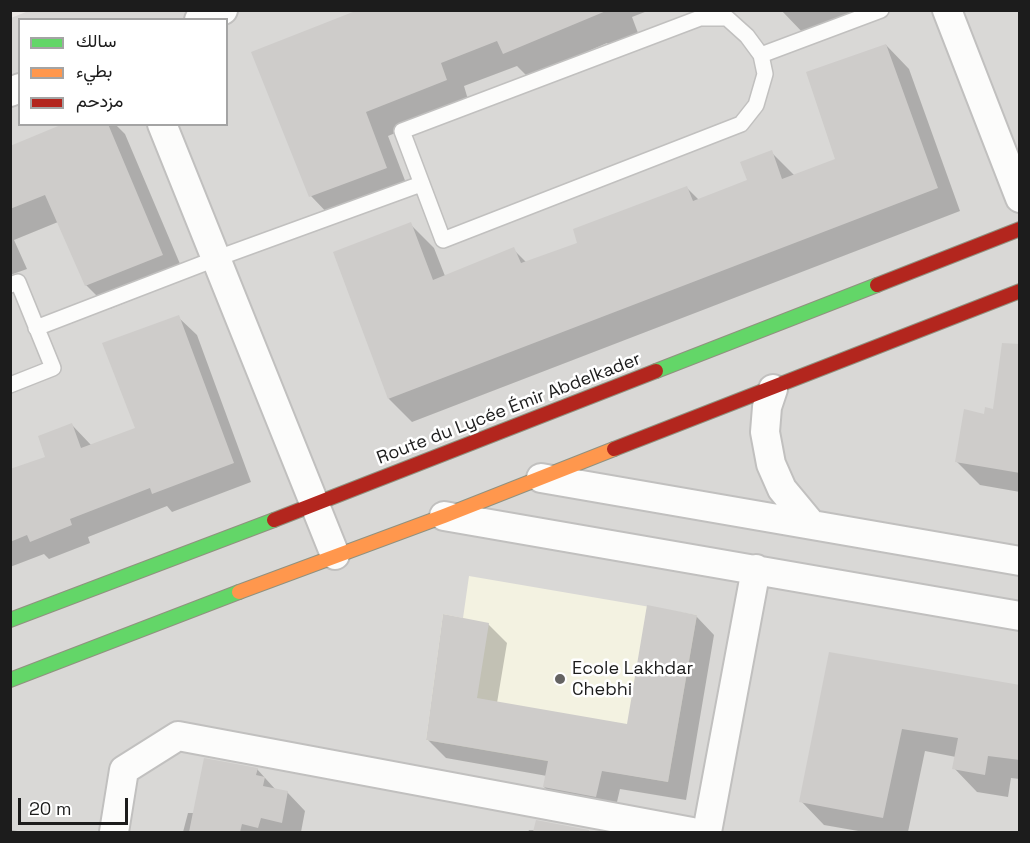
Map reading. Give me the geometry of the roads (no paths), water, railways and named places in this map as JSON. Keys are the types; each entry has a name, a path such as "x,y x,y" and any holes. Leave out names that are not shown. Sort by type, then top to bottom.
{"street":[{"path":"204,18 223,10"},
{"path":"947,10 1020,198"},
{"path":"163,126 335,555"},
{"name":"Route du Lycée Émir Abdelkader","path":"10,620 313,505 1020,229"},
{"path":"10,680 335,555 444,516 1020,291"},
{"path":"773,389 767,407 765,432 771,464 782,489 812,524"},
{"path":"541,478 1020,561"},
{"path":"444,516 1020,616"},
{"path":"707,832 756,569"},
{"path":"114,832 124,770 178,736 683,832"}],"lane":[{"path":"761,55 881,10"},
{"path":"700,18 727,18 747,36 761,55 765,74 756,105 741,124 443,240 402,131 700,18"},
{"path":"36,328 215,259 421,184"},
{"path":"10,285 18,282 53,368 10,385"}],"place":[{"name":"Ecole Lakhdar Chebhi","path":"560,679"}]}
